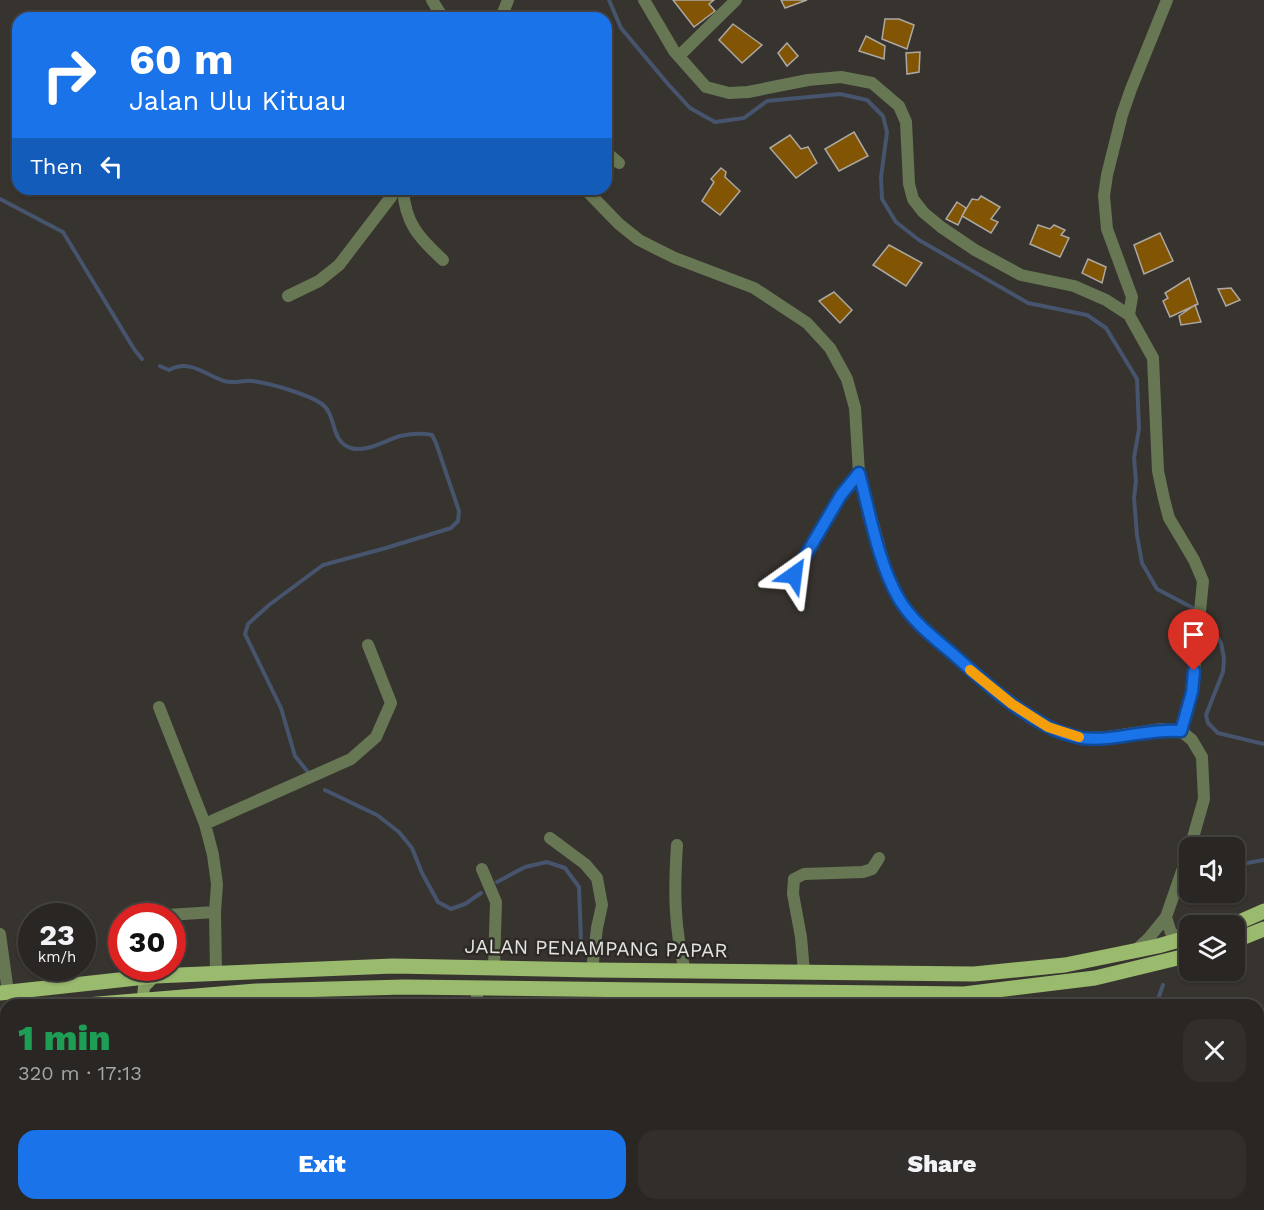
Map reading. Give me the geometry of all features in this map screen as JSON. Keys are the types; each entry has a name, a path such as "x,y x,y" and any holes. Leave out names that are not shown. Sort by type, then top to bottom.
{"main road":[{"path":"1245,919 1264,911"},
{"path":"1245,937 1264,930"},
{"name":"JALAN PENAMPANG PAPAR","path":"186,974 393,966 974,974 1065,965 1179,940"},
{"name":"JALAN PENAMPANG PAPAR","path":"168,999 220,993 404,987 812,998 964,994 1095,978 1179,959"},
{"path":"514,968 536,979 537,989"},
{"name":"JALAN PENAMPANG PAPAR","path":"4,992 108,981"},
{"path":"142,999 144,987 150,981"},
{"path":"210,999 220,993"}],"street":[{"path":"644,0 679,56 706,87 729,93 748,92 808,80 841,77 872,83 899,106 906,122 909,184 913,199 923,212 975,250 1021,275 1074,286 1106,300 1129,315 1153,358 1158,471 1169,518 1194,560 1203,581 1192,692 1181,731"},
{"path":"679,56 736,0"},
{"path":"1129,315 1132,297 1119,266 1107,229 1104,211 1107,175 1122,115 1167,0"},
{"path":"612,157 620,163"},
{"path":"288,296 319,281 339,265 392,195"},
{"path":"403,195 404,203 420,239 443,260"},
{"path":"591,195 619,224 639,240 675,258 754,288 807,323 830,348 847,379 855,408 859,473 887,574 900,600 917,622 977,676 1012,704 1048,727 1081,738 1108,737 1161,729 1181,731 1198,748 1204,766 1204,799 1193,837"},
{"path":"794,575 841,495 859,473"},
{"path":"206,824 351,759 376,737 391,703 368,645"},
{"path":"159,707 206,824 213,855 217,884 216,972"},
{"path":"550,838 585,864 597,878 602,905 592,970"},
{"path":"677,845 674,896 680,950 685,971"},
{"path":"804,972 801,937 793,894 795,879 804,874 863,872 872,869 879,858"},
{"path":"482,869 496,902 494,967"},
{"path":"1136,950 1166,917 1179,880"},
{"path":"186,914 215,912"},
{"path":"1166,917 1171,933 1179,936"},
{"path":"0,934 4,992"},
{"path":"477,988 477,999"}],"building":[{"path":"673,0 714,0 709,4 715,11 694,27"},
{"path":"781,0 807,0 785,8"},
{"path":"885,19 899,19 914,25 907,49 882,39"},
{"path":"733,24 762,45 742,63 719,40"},
{"path":"866,36 885,46 884,59 859,51"},
{"path":"787,43 798,56 787,66 778,53"},
{"path":"920,52 919,72 907,74 906,53"},
{"path":"854,132 868,156 839,171 825,149"},
{"path":"790,135 801,149 808,147 817,163 796,178 770,148"},
{"path":"721,168 726,172 725,177 740,191 720,215 702,201 714,182 711,179"},
{"path":"981,196 1000,207 991,219 998,222 991,233 962,216 972,199 978,200"},
{"path":"957,202 966,208 958,225 946,219"},
{"path":"1038,225 1050,229 1054,225 1065,230 1061,235 1069,238 1060,257 1030,244"},
{"path":"1160,233 1173,261 1144,274 1134,245"},
{"path":"889,245 922,263 906,286 873,265"},
{"path":"1088,259 1106,267 1102,283 1082,273"},
{"path":"1189,278 1198,304 1170,317 1163,301 1168,298 1165,293"},
{"path":"1231,288 1240,300 1226,306 1218,289"},
{"path":"834,292 852,310 840,323 819,301"},
{"path":"1195,305 1201,322 1181,325 1179,316"}],"waterway":[{"path":"609,0 621,28 668,84 690,108 715,122 744,118 767,101 840,94 867,100 883,116 887,132 881,177 882,199 896,222 919,240 1028,303 1087,315 1106,328 1137,379 1139,429 1134,458 1136,481 1134,498 1142,563 1157,589 1193,608 1197,613"},
{"path":"0,199 63,232 142,359"},
{"path":"160,366 169,370 184,366 191,367 224,381 259,382 308,396 327,409 340,440 351,448 363,449 400,436 416,434 432,435 436,443 459,511 458,521 451,528 323,565 269,605 248,624 245,634 281,708 295,756 308,772"},
{"path":"1202,618 1221,643 1224,658 1223,672 1206,715 1208,723 1218,733 1264,744"},
{"path":"325,790 377,815 399,832 412,848 422,873 438,902 451,909 465,904 481,893"},
{"path":"1245,863 1264,860"},
{"path":"497,882 525,867 547,862 565,868 579,887 581,941"},
{"path":"1158,999 1163,985"}],"slow traffic":[{"path":"970,670 1012,704 1048,727 1079,737"}],"route":[{"path":"794,575 841,495 859,473 887,574 900,600 917,622 977,676 1012,704 1048,727 1081,738 1108,737 1161,729 1181,731 1192,692 1194,671"}]}
